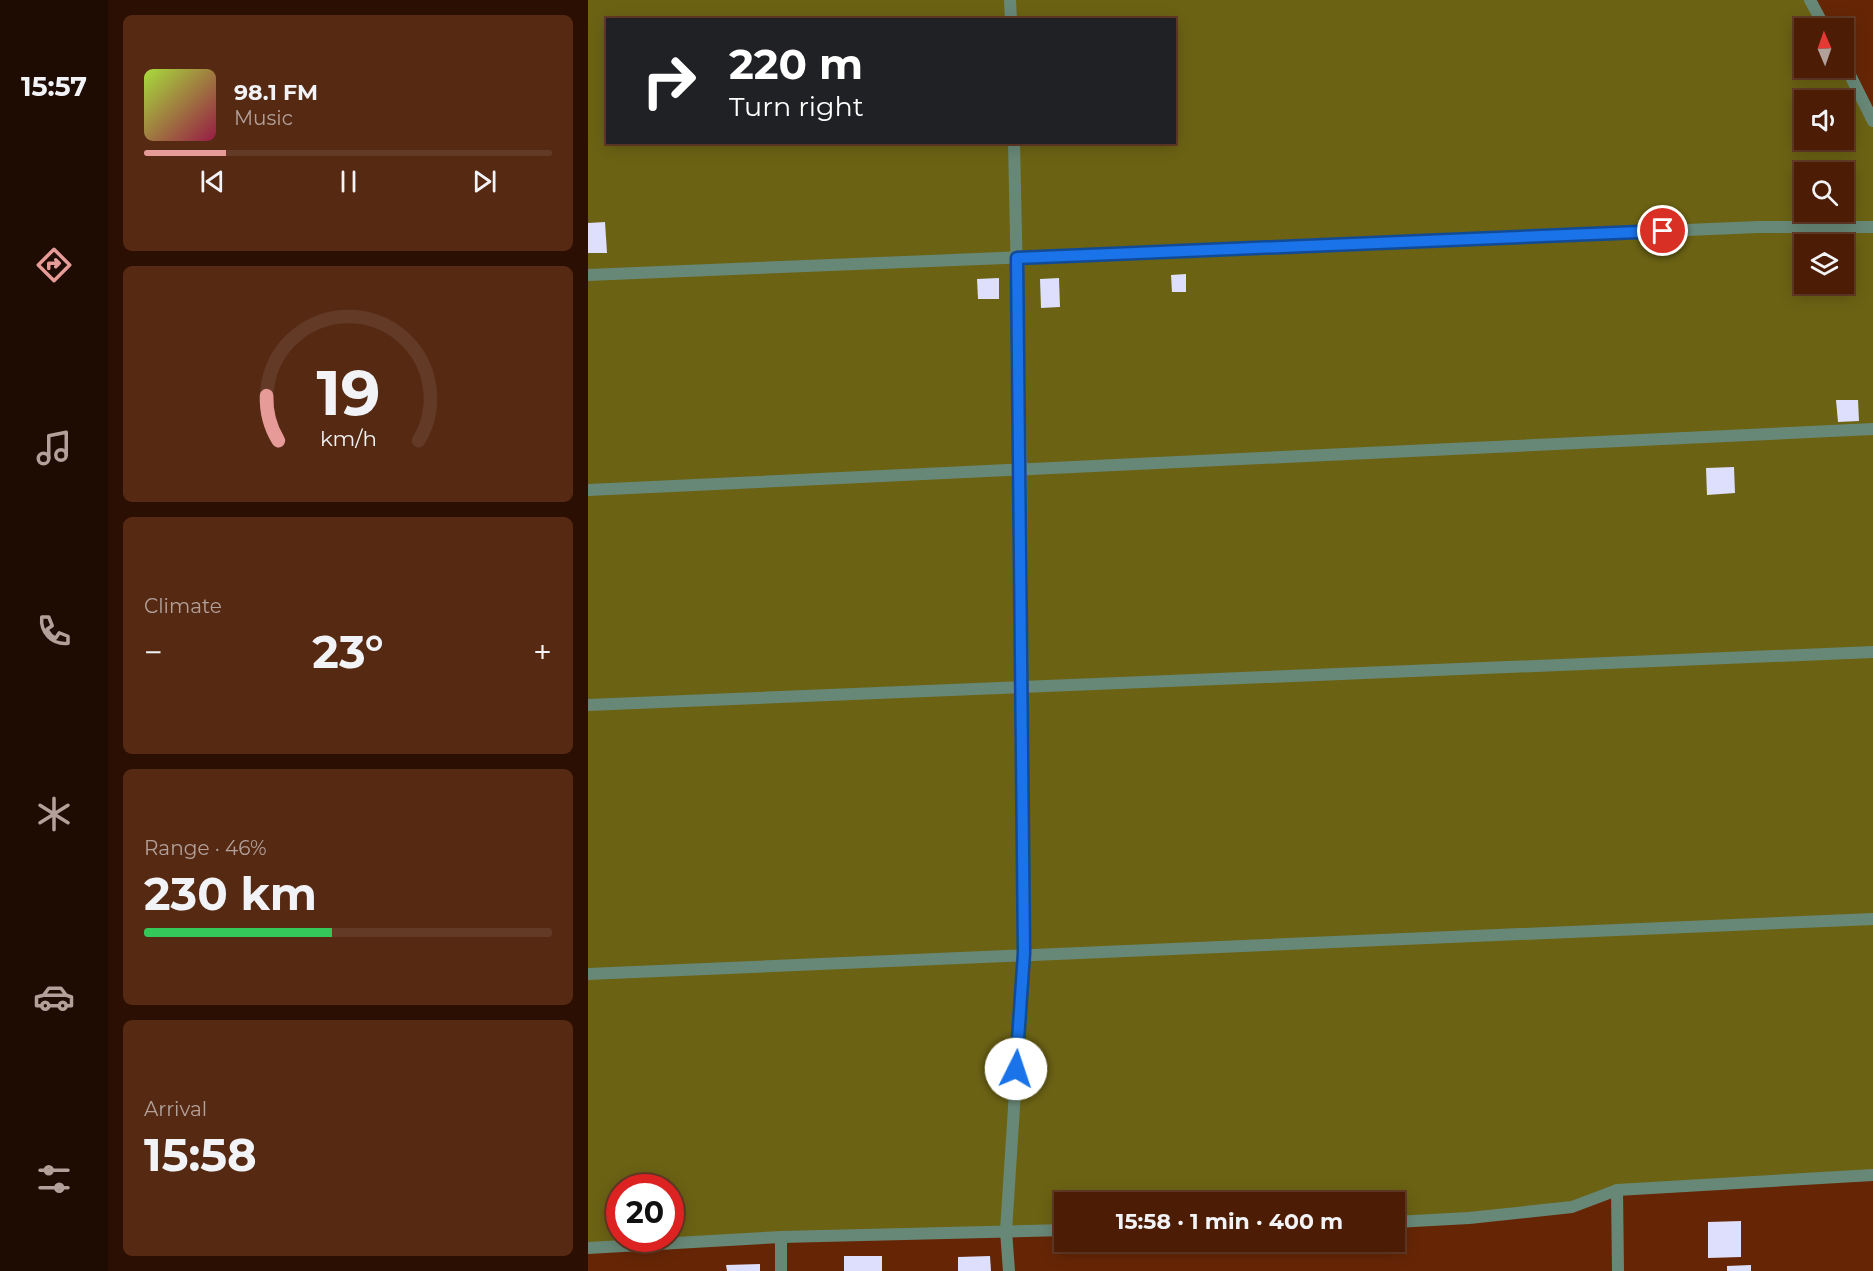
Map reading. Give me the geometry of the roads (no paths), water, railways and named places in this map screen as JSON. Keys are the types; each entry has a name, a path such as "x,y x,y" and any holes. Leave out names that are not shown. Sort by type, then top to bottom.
{"street":[{"path":"1010,0 1011,18"},
{"path":"1810,0 1820,18"},
{"path":"1852,78 1873,121"},
{"path":"1010,1271 1006,1231 1024,953 1021,468 1014,144"},
{"path":"588,274 1759,227 1873,227"},
{"path":"588,490 1873,429"},
{"path":"588,705 1873,652"},
{"path":"588,974 1024,953 1873,919"},
{"path":"1405,1221 1469,1218 1572,1207 1617,1190 1873,1175"},
{"path":"1617,1190 1618,1271"},
{"path":"588,1248 781,1237 1054,1230"},
{"path":"781,1237 781,1271"}]}
